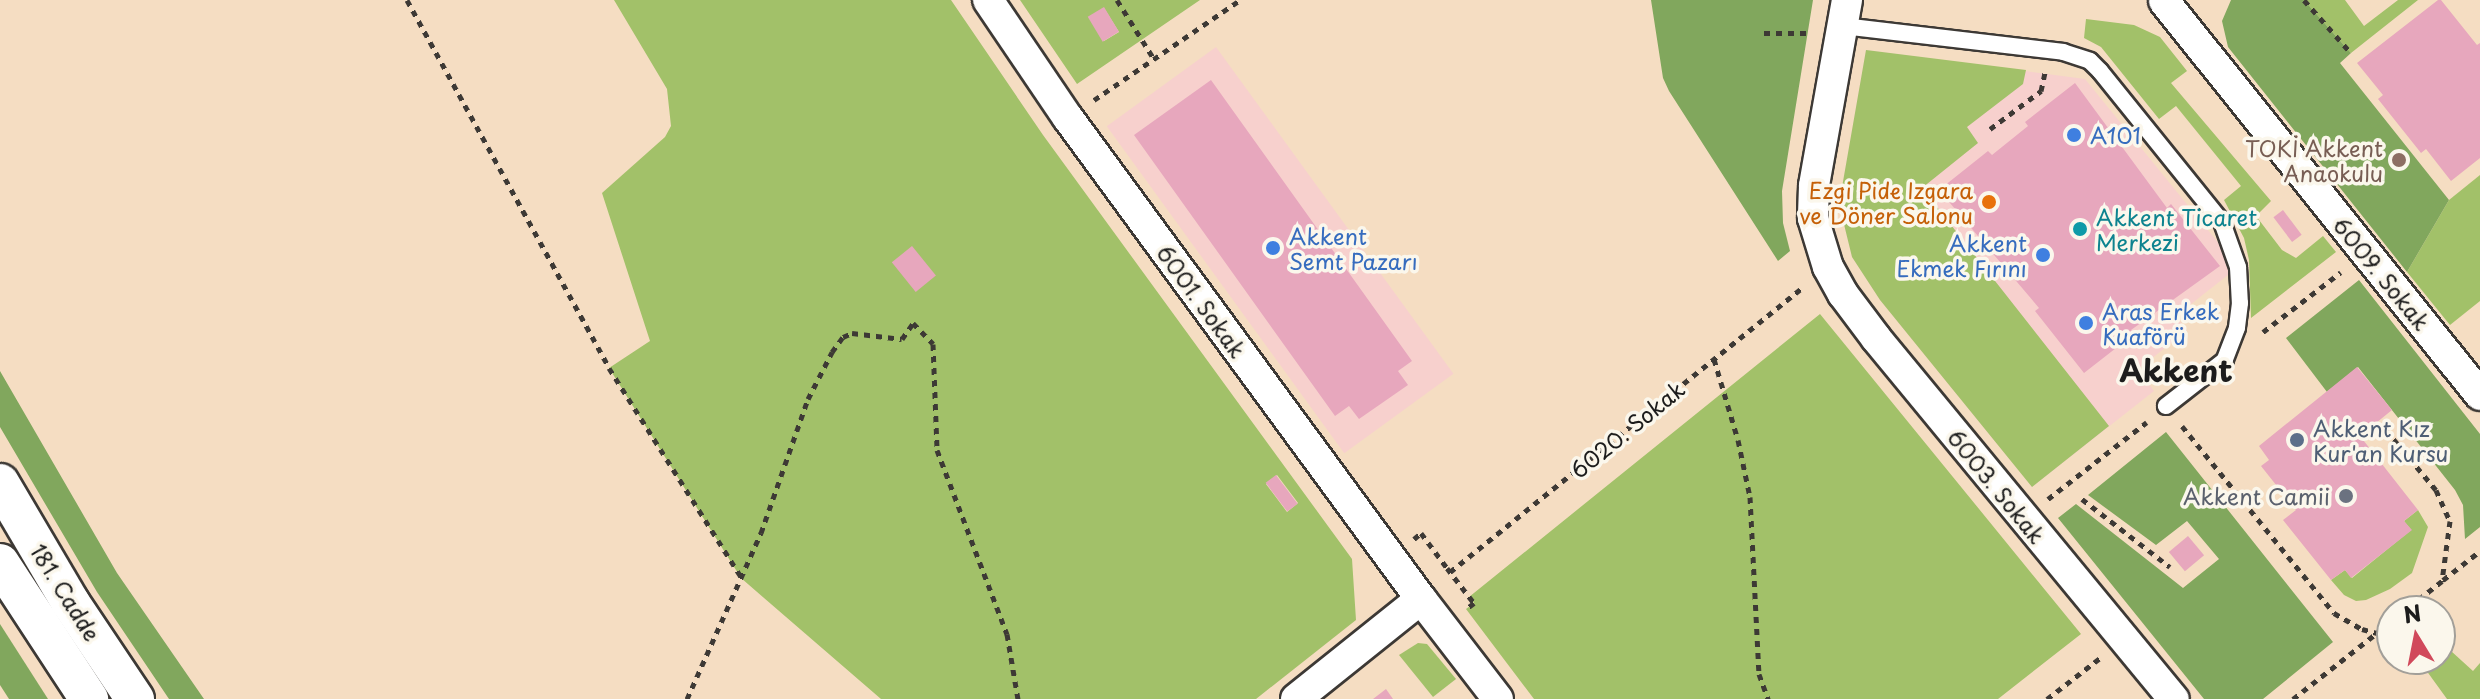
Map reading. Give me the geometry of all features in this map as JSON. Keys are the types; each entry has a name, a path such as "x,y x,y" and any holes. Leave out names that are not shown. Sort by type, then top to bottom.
{"street":[{"name":"6001. Sokak","path":"988,0 1076,129 1498,699"},
{"path":"2158,0 2164,0"},
{"name":"6009. Sokak","path":"2164,0 2480,395"},
{"name":"6003. Sokak","path":"1845,13 1812,201 1817,238 1828,267 1843,294 1876,338 2174,699"},
{"name":"181. Cadde","path":"0,483 70,602 135,699"},
{"name":"181. Cadde","path":"0,563 89,699"},
{"path":"1296,699 1421,599"}],"lane":[{"path":"1845,13 2063,52 2090,61 2222,222 2238,267 2240,303 2237,328 2225,360 2166,406"}],"path":[{"path":"407,0 609,368 741,578"},
{"path":"1117,0 1154,59"},
{"path":"1090,103 1240,0"},
{"path":"2304,0 2351,53"},
{"path":"1764,33 1808,33"},
{"path":"1990,129 2041,91 2045,72"},
{"path":"2225,360 2348,267"},
{"name":"6020. Sokak","path":"1450,572 1805,286"},
{"path":"687,699 761,533 808,399 832,352 843,337 852,333 902,339 913,323 933,344 937,450 1007,634 1018,699"},
{"path":"1714,359 1738,440 1750,497 1759,674 1768,699"},
{"path":"2045,502 2166,406 2334,613 2347,623 2376,633"},
{"path":"2386,430 2436,490 2449,513 2450,533 2442,581"},
{"path":"2082,499 2170,567"},
{"path":"1413,540 1421,533 1474,603 1466,609"},
{"path":"2424,595 2480,551"},
{"path":"2293,699 2376,634"},
{"path":"2047,699 2100,657"}],"shaded area":[{"name":"Akkent Semt Pazarı","path":"1216,47 1453,374 1344,453 1107,126"},
{"path":"1866,50 2085,79 2238,267 2176,316 2187,331 2138,369 2154,391 2032,487 1880,300 1852,257 1841,212 1841,193"}],"green space":[{"path":"614,0 951,0 1043,135 1352,559 1356,620 1256,699 881,699 741,578 609,368 650,341 602,193 665,137 671,126 667,89","holes":["1277,475 1298,503 1287,512 1266,484"]},
{"path":"1020,0 1200,0 1077,84","holes":["1104,8 1119,32 1104,41 1089,17"]},
{"path":"1651,0 1813,0 1782,191 1783,223 1790,251 1778,261 1669,91 1663,78"},
{"path":"2231,0 2304,0 2351,53 2340,63 2449,200 2407,272 2228,47 2222,21"},
{"path":"2304,0 2345,0 2364,26 2398,0 2418,0 2351,53"},
{"path":"2086,19 2134,25 2160,37 2187,71 2171,83 2271,201 2256,216 2282,250 2296,258 2323,236 2336,252 2251,318 2249,260 2244,238 2224,200 2241,186 2176,106 2159,119 2101,47 2084,38"},
{"path":"1866,50 2026,70 2023,84 1967,127 1978,143 1922,188 2109,426 2032,487 1880,300 1852,257 1841,212 1841,193"},
{"path":"2480,175 2480,301 2450,325 2407,272 2449,200"},
{"path":"2359,280 2480,434 2480,527 2465,539 2463,505 2455,490 2358,367 2327,392 2286,338"},
{"path":"1820,314 2081,634 1998,699 1534,699 1466,609 1474,603 1469,597"},
{"path":"0,371 117,573 204,699 169,699 97,592 0,427"},
{"path":"2166,432 2333,642 2263,699 2204,699 2058,518 2076,504 2183,588 2219,559 2187,521 2156,545 2088,495"},
{"path":"2418,510 2428,527 2412,573 2390,589 2366,600 2356,601 2344,595 2331,580 2345,570 2352,578 2411,530 2404,521"},
{"path":"0,624 48,699 9,699 0,685"},
{"path":"1418,643 1427,644 1456,679 1433,697 1399,655"},
{"path":"2456,656 2473,671 2480,663 2480,699 2447,699 2430,675 2456,675"}],"building":[{"path":"2438,0 2477,45 2480,43 2480,158 2451,181 2426,149 2421,153 2378,99 2383,95 2357,63"},
{"path":"1104,7 1119,32 1103,42 1088,17"},
{"name":"Akkent Semt Pazarı","path":"1211,80 1412,361 1398,371 1408,385 1359,419 1349,406 1335,416 1134,135"},
{"name":"Akkent Ticaret Merkezi","path":"2075,83 2167,208 2171,204 2220,266 2131,330 2134,334 2084,373 2035,311 2039,308 1939,190 1988,151 1992,155 2028,126 2025,122"},
{"path":"2283,210 2302,235 2292,242 2273,217"},
{"path":"912,246 936,276 916,292 892,262"},
{"name":"Akkent Camii","path":"2357,367 2392,410 2360,436 2418,510 2404,521 2412,530 2351,578 2345,570 2331,580 2283,520 2296,510 2261,466 2269,460 2259,446"},
{"path":"1276,475 1298,504 1287,512 1266,483"},
{"path":"2188,536 2204,555 2185,571 2169,552"},
{"path":"1386,689 1393,699 1373,699"}],"place":[{"name":"A101","path":"2074,135"},
{"name":"TOKİ Akkent Anaokulu","path":"2399,160"},
{"name":"Ezgi Pide Izgara ve Döner Salonu","path":"1989,202"},
{"name":"Akkent Ticaret Merkezi","path":"2080,229"},
{"name":"Akkent Semt Pazarı","path":"1273,248"},
{"name":"Akkent Ekmek Fırını","path":"2043,255"},
{"name":"Aras Erkek Kuaförü","path":"2086,323"},
{"name":"Akkent Kız Kur'an Kursu","path":"2297,440"},
{"name":"Akkent Camii","path":"2346,496"}],"district":[{"name":"Akkent","path":"2176,370"}]}
